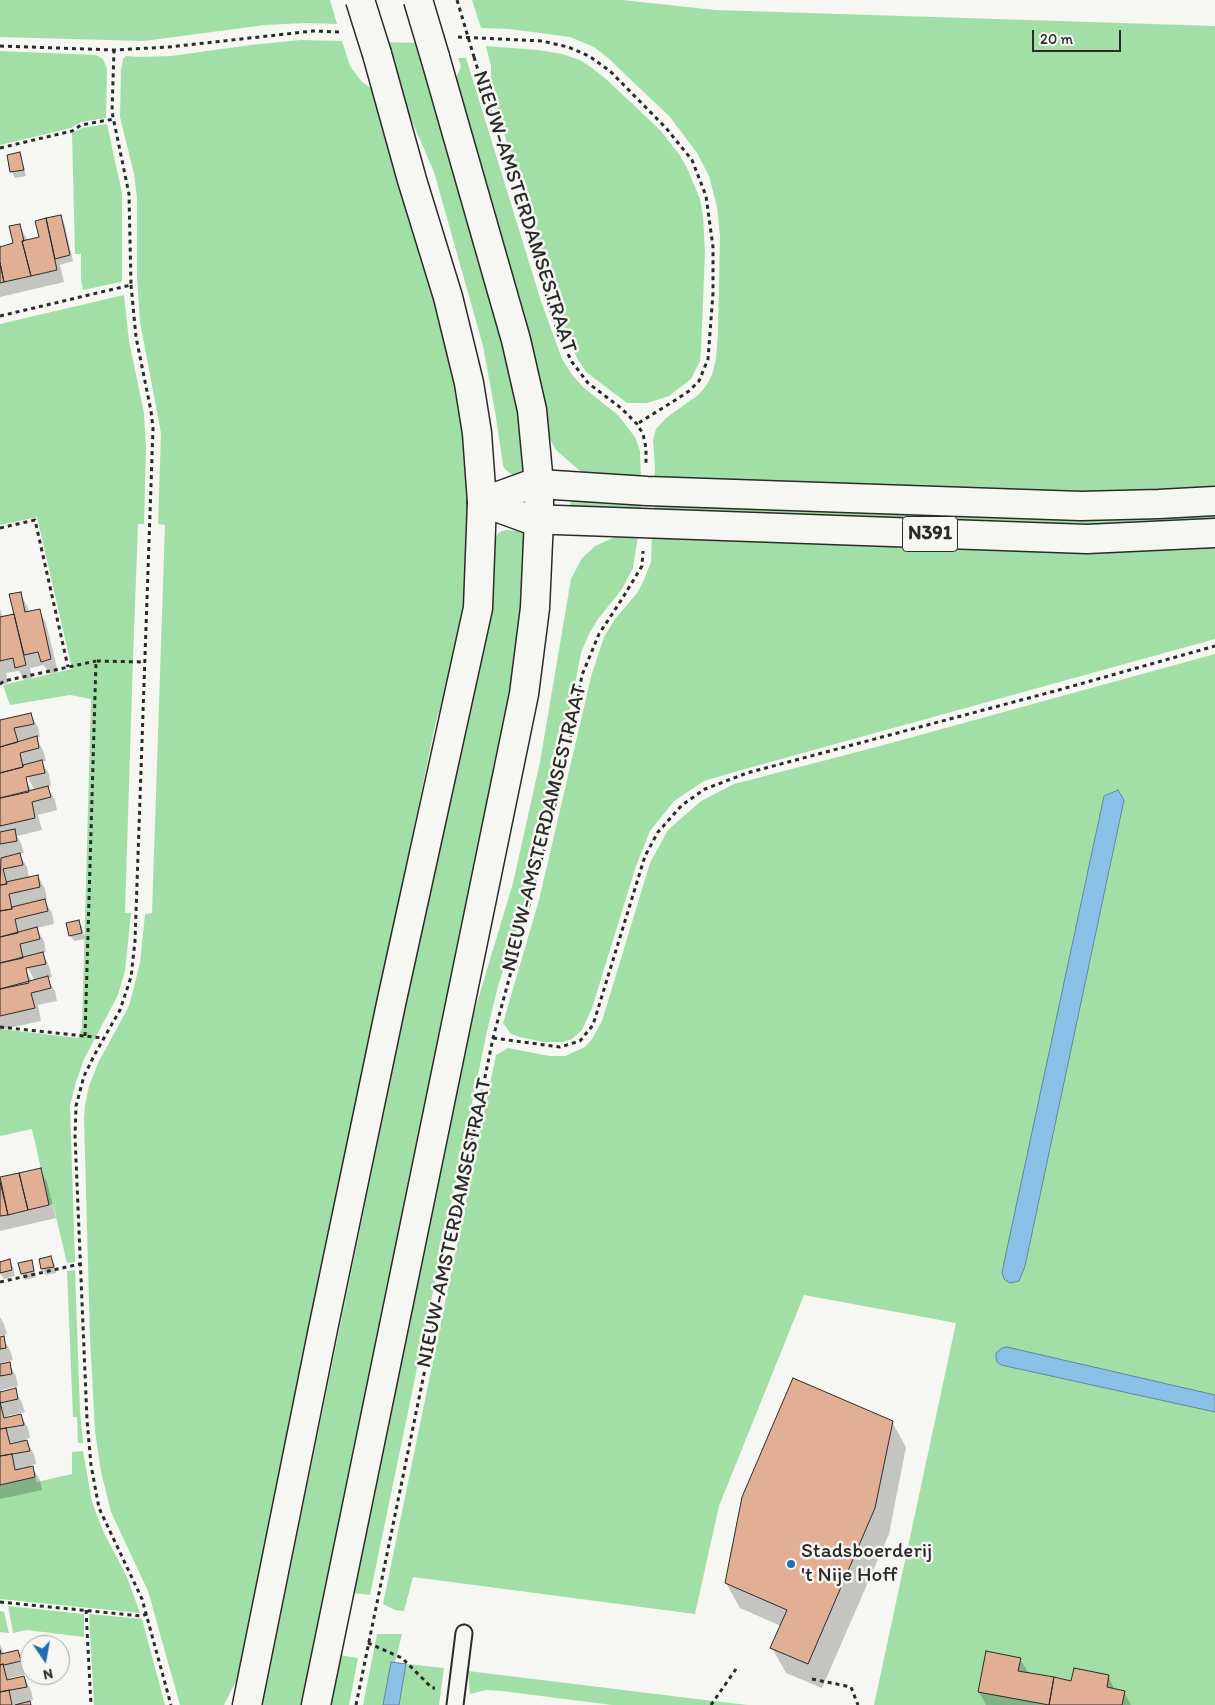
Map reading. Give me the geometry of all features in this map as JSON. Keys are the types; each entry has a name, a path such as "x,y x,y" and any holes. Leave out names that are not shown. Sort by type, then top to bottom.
{"main road":[{"path":"247,1705 331,1290 478,608 482,502 477,433 469,383 448,297 360,0"},
{"name":"NIEUW-AMSTERDAMSESTRAAT","path":"316,1705 524,694 535,608 539,520 532,410 442,46 418,0"},
{"name":"N391","path":"482,502 538,484 647,491 1081,506 1215,501"},
{"name":"N391","path":"482,502 529,519 539,520 1087,539 1215,533"}],"lane":[{"path":"456,1698 464,1633"}],"path":[{"name":"NIEUW-AMSTERDAMSESTRAAT","path":"456,0 558,334 572,362 588,383 621,408 637,424 643,434 646,448 647,491"},
{"path":"0,46 114,50 169,47 313,31 343,32"},
{"path":"442,46 542,41 568,47 589,56 610,71 666,128 692,160 706,196 713,247 713,293 708,359 699,381 677,400 637,424"},
{"path":"114,50 112,112 130,194 130,285 136,338 151,411 152,428 135,941 131,977 120,1010 84,1076 76,1106 80,1264 87,1420 91,1465 99,1508 142,1598 171,1705"},
{"path":"0,148 72,131 82,125 114,119"},
{"path":"0,316 130,285"},
{"path":"0,528 34,520 68,667"},
{"name":"NIEUW-AMSTERDAMSESTRAAT","path":"356,1705 493,1038 547,839 572,731 582,675 599,634 642,566 646,524"},
{"path":"493,1038 560,1047 580,1041 593,1025 645,856 658,832 682,805 705,789 747,773 1215,646"},
{"path":"0,684 4,681 96,661 145,662"},
{"path":"85,1036 96,661"},
{"path":"0,1026 104,1038"},
{"path":"0,1282 80,1264"},
{"path":"0,1602 141,1616 146,1614"},
{"path":"86,1610 91,1705"},
{"path":"368,1643 402,1658 432,1688 456,1698"},
{"path":"711,1705 736,1669"},
{"path":"812,1678 851,1687 858,1705"}],"green space":[{"path":"0,0 330,0 337,24 265,25 144,41 0,37"},
{"path":"472,0 622,0 715,10 1215,26 1215,490 1133,496 654,481 653,440 656,429 666,418 698,395 706,386 712,375 716,359 720,236 717,207 709,176 697,153 670,117 594,47 570,37 509,29 481,28"},
{"path":"301,40 342,41 350,66 362,82 378,93 455,356 475,510 462,638 436,721 238,1677 224,1705 180,1705 148,1591 111,1512 101,1472 95,1431 90,1338 85,1105 89,1086 98,1063 129,1006 140,963 145,914 152,913 165,525 158,524 161,433 140,322 137,278 137,198 134,174 120,117 121,70 123,59 126,56 171,56"},
{"path":"381,42 422,43 508,344 527,469 521,475 512,475 503,465 483,346 434,172 389,68"},
{"path":"486,46 538,50 562,54 580,60 606,79 661,131 679,154 687,168 700,199 703,216 705,253 701,350 700,361 691,379 669,396 647,403 627,403 586,372 577,358 563,325 489,84 491,66"},
{"path":"0,51 96,55 103,59 107,69 106,118 81,122 71,128 0,145"},
{"path":"458,58 466,58 541,301 562,359 573,376 584,388 618,415 635,437 640,451 641,480 590,475 579,470 556,450 544,428 452,89 461,66"},
{"path":"107,124 122,193 122,280 121,282 83,290 81,254 75,254 72,133 82,128"},
{"path":"124,295 129,341 144,413 146,448 144,524 138,524 133,658 125,913 131,913 125,971 118,995 84,1059 70,1106 75,1262 67,1263 53,1204 49,1205 32,1129 0,1136 0,1029 78,1038 82,1028 91,699 70,695 10,705 3,685 72,669 37,517 0,525 0,324"},
{"path":"573,500 642,501 640,514 570,509 570,504"},
{"path":"655,501 1215,510 1215,525 1171,528 654,514"},
{"path":"506,530 518,531 524,534 528,540 524,612 510,695 301,1705 262,1705 475,670 493,539 500,532"},
{"path":"622,534 638,536 633,568 622,589 598,619 581,653 564,741 520,921 498,986 486,1036 370,1595 353,1593 473,1016 513,883 540,762 571,579 582,558 595,546"},
{"path":"652,534 1215,545 1215,639 704,781 674,801 650,831 636,866 592,1008 582,1030 572,1039 563,1042 543,1042 519,1037 511,1034 503,1023 539,900 591,677 604,637 615,619 637,593 644,580 651,562"},
{"path":"1215,654 1215,1395 1007,1347 996,1358 997,1362 1001,1365 1215,1412 1215,1705 874,1705 956,1323 804,1295 719,1506 695,1614 413,1577 404,1611 395,1610 383,1604 496,1055 508,1048 549,1056 565,1056 585,1047 592,1039 602,1021 650,863 668,830 701,801 734,784","holes":["1118,790 1124,800 1025,1266 1003,1276 1104,796"]},
{"path":"75,1270 80,1411 83,1443 78,1443 77,1417 73,1417 67,1271"},
{"path":"83,1451 92,1502 103,1531 127,1577 140,1613 0,1599 0,1485 35,1477 37,1482 72,1474 72,1452"},
{"path":"8,1606 84,1614 84,1637 27,1630 13,1633"},
{"path":"0,1611 4,1612 9,1633 0,1632"},
{"path":"89,1614 142,1619 165,1705 94,1705"},
{"path":"377,1634 402,1634 395,1662 391,1663 383,1705 363,1705"},
{"path":"340,1655 358,1658 349,1705 330,1705"},
{"path":"406,1664 444,1668 439,1705 399,1705"},
{"path":"468,1671 748,1705 612,1705 502,1691 486,1690 470,1694"}],"water":[{"path":"1118,790 1124,800 1025,1266 1019,1281 1010,1283 1004,1279 1002,1272 1104,796"},
{"path":"1007,1347 1215,1395 1215,1412 1001,1365 997,1362 996,1353 1002,1348"},
{"path":"391,1662 406,1664 399,1705 383,1705"}],"building":[{"path":"20,152 24,170 10,172 7,155"},
{"path":"61,215 70,255 55,259 46,218"},
{"path":"46,218 57,270 31,276 22,241 39,237 35,221"},
{"path":"20,224 24,241 22,241 31,276 4,282 0,263 0,247 13,243 9,226"},
{"path":"0,263 4,282 0,283"},
{"path":"21,592 25,612 40,609 51,659 41,662 38,652 24,655 9,594"},
{"path":"14,614 26,665 15,668 13,658 0,661 0,617"},
{"path":"31,713 34,724 14,728 18,742 0,747 0,720"},
{"path":"37,736 39,748 20,753 23,767 0,773 0,747"},
{"path":"42,760 45,773 26,777 29,792 0,798 0,773"},
{"path":"48,786 51,797 32,802 35,818 0,826 0,798"},
{"path":"15,829 17,841 0,844 0,832"},
{"path":"20,853 23,865 3,869 7,884 0,885 1,858"},
{"path":"38,875 40,887 9,894 12,909 0,911 0,885"},
{"path":"45,899 48,911 15,919 18,933 0,937 0,911"},
{"path":"79,920 82,933 69,936 66,923"},
{"path":"37,927 40,939 20,944 23,958 0,963 0,937"},
{"path":"43,952 46,964 26,968 29,983 0,989 0,963"},
{"path":"48,976 51,988 31,993 35,1008 0,1016 0,989"},
{"path":"41,1168 49,1205 28,1210 19,1173"},
{"path":"19,1173 28,1210 8,1215 0,1177"},
{"path":"0,1182 8,1215 0,1216"},
{"path":"51,1256 54,1267 41,1269 39,1259"},
{"path":"10,1259 12,1270 0,1273 0,1262"},
{"path":"32,1260 34,1271 21,1274 18,1263"},
{"path":"4,1336 6,1348 0,1349 0,1337"},
{"path":"10,1362 12,1374 0,1376 0,1364"},
{"path":"793,1378 893,1421 875,1508 808,1664 770,1648 787,1610 725,1583 742,1497"},
{"path":"16,1388 18,1399 0,1403 0,1392"},
{"path":"0,1402 4,1418 21,1414 24,1425 0,1429"},
{"path":"6,1428 10,1444 27,1440 30,1451 0,1456 0,1429"},
{"path":"12,1454 15,1470 33,1466 35,1477 0,1485 0,1456"},
{"path":"0,1650 1,1654 18,1650 20,1661 0,1665"},
{"path":"986,1651 1021,1658 1018,1671 1054,1677 1049,1705 978,1692"},
{"path":"3,1664 7,1680 20,1677 20,1685 26,1685 27,1687 0,1692 0,1665"},
{"path":"1074,1668 1109,1675 1107,1687 1125,1691 1122,1705 1049,1705 1054,1677 1071,1681"},
{"path":"9,1690 12,1705 0,1705 0,1692"},
{"path":"30,1701 31,1705 15,1705"}],"place":[{"name":"Stadsboerderij 't Nije Hoff","path":"791,1564"}]}
